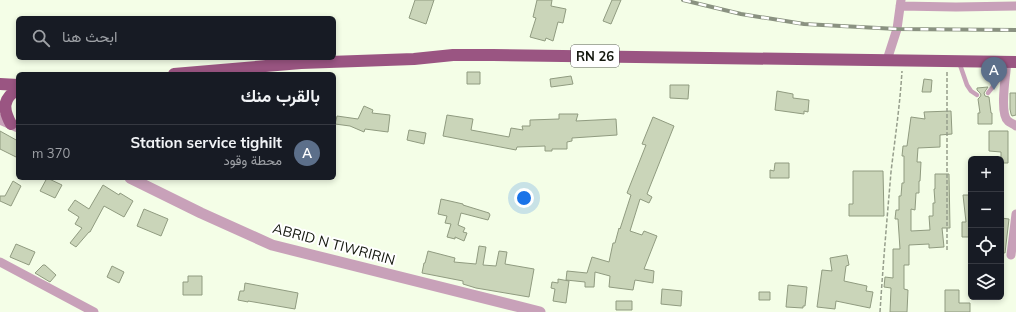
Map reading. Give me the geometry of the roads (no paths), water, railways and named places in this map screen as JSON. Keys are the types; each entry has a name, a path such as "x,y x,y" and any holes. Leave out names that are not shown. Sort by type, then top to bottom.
{"main road":[{"name":"RN 26","path":"197,72 301,63 414,59 453,55 953,60 1009,62"},
{"path":"0,84 16,85"},
{"path":"10,124 2,103 16,90"}],"street":[{"path":"887,60 897,29 900,3 956,7 1014,4"},
{"path":"1009,62 1004,96 1004,115 1008,122 1016,126"},
{"name":"ABRID N TIWRIRIN","path":"134,180 201,213 272,245 540,312"},
{"path":"1011,255 1016,214"},
{"path":"0,262 94,312"}],"lane":[{"path":"953,60 970,91 977,95"},
{"path":"988,93 1009,62"}],"railway":[{"path":"683,0 741,14 804,24 897,29 1016,30"}],"place":[{"name":"Station service tighilt","path":"994,90"}]}
